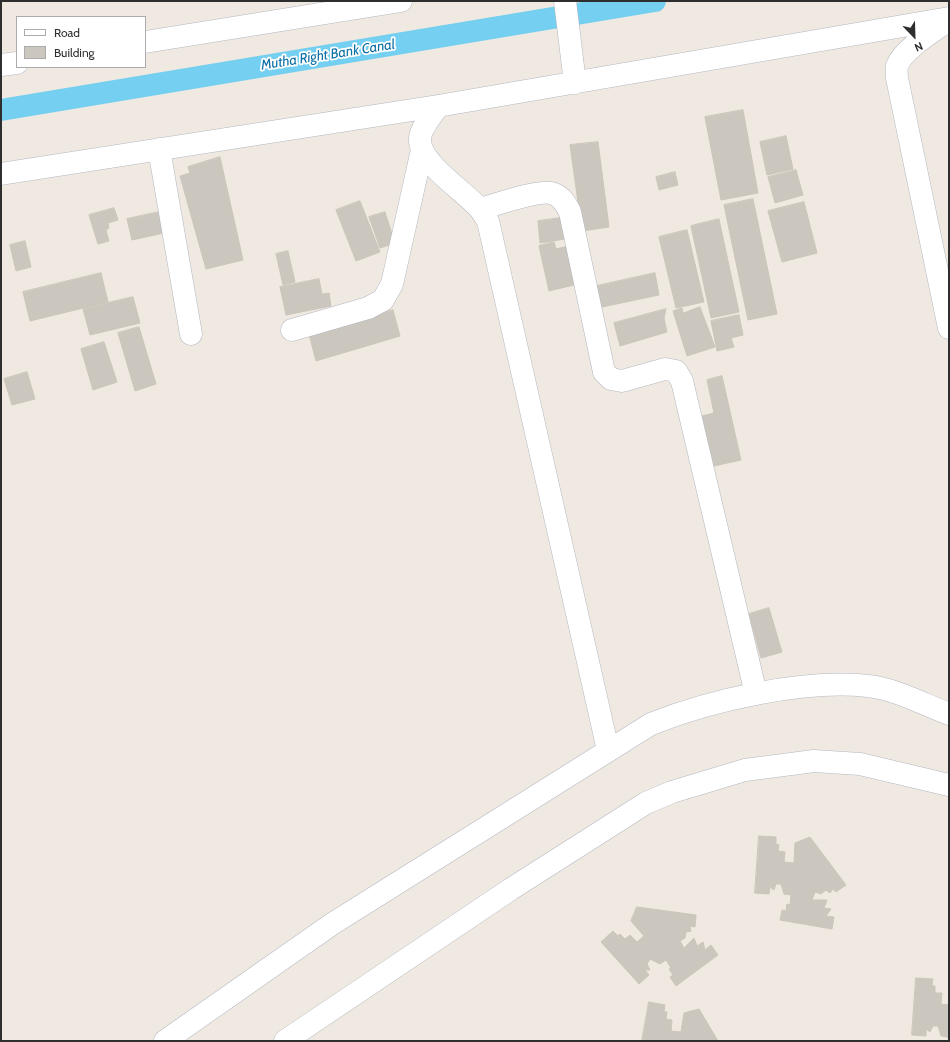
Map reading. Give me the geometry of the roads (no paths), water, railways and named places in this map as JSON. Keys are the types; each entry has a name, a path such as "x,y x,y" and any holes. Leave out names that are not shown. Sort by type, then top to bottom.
{"street":[{"path":"146,42 401,1"},
{"path":"565,1 574,72"},
{"path":"1,174 438,106 574,72 949,19"},
{"path":"949,19 902,57 896,67 897,78 949,328"},
{"path":"1,65 16,63"},
{"path":"438,106 421,133 420,141 422,150 431,163 480,209 488,221 608,750"},
{"path":"159,149 191,334"},
{"path":"292,330 368,308 383,300 392,284 422,150"},
{"path":"480,209 536,195 551,193 564,200 570,212 604,372 611,379 622,381 665,369 676,371 682,381 756,694"},
{"path":"165,1041 332,924 651,724 675,714 756,694 824,685 869,686 901,695 949,714"},
{"path":"285,1041 511,889 646,803 672,792 744,770 814,761 860,764 949,786"}],"waterway":[{"name":"Mutha Right Bank Canal","path":"1,110 655,1"}]}
